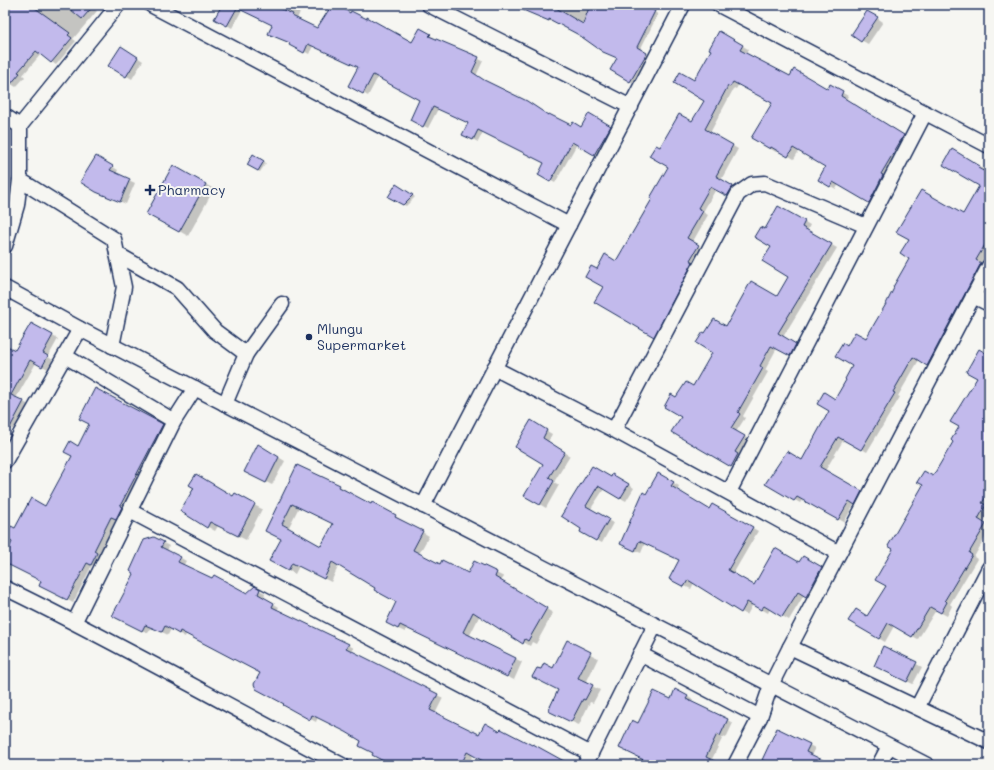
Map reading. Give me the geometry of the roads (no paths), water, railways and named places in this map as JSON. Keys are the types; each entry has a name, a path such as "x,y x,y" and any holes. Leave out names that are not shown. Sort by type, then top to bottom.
{"street":[{"path":"5,246 17,205 20,180 20,126 118,5"},
{"path":"151,5 569,225"},
{"path":"429,5 631,107"},
{"path":"423,506 683,5"},
{"path":"719,5 989,146"},
{"path":"728,492 925,113"},
{"path":"5,116 20,126"},
{"path":"20,180 114,239 124,287 112,346"},
{"path":"614,430 738,194 752,184 765,183 866,226"},
{"path":"117,254 177,288 215,331 246,354"},
{"path":"735,765 760,716 771,685 790,647 989,266"},
{"path":"5,288 112,346 927,765"},
{"path":"973,296 989,304"},
{"path":"225,404 246,354 282,304"},
{"path":"5,461 80,329"},
{"path":"64,356 174,421"},
{"path":"494,368 614,430 839,553"},
{"path":"75,621 174,421 195,388"},
{"path":"130,510 588,760 655,625"},
{"path":"918,706 989,568"},
{"path":"5,588 75,621 171,675 342,765"},
{"path":"790,647 918,706 989,742"},
{"path":"640,654 760,716"},
{"path":"880,765 889,746"}],"place":[{"name":"Pharmacy","path":"150,190"},
{"name":"Mlungu Supermarket","path":"309,337"}]}
